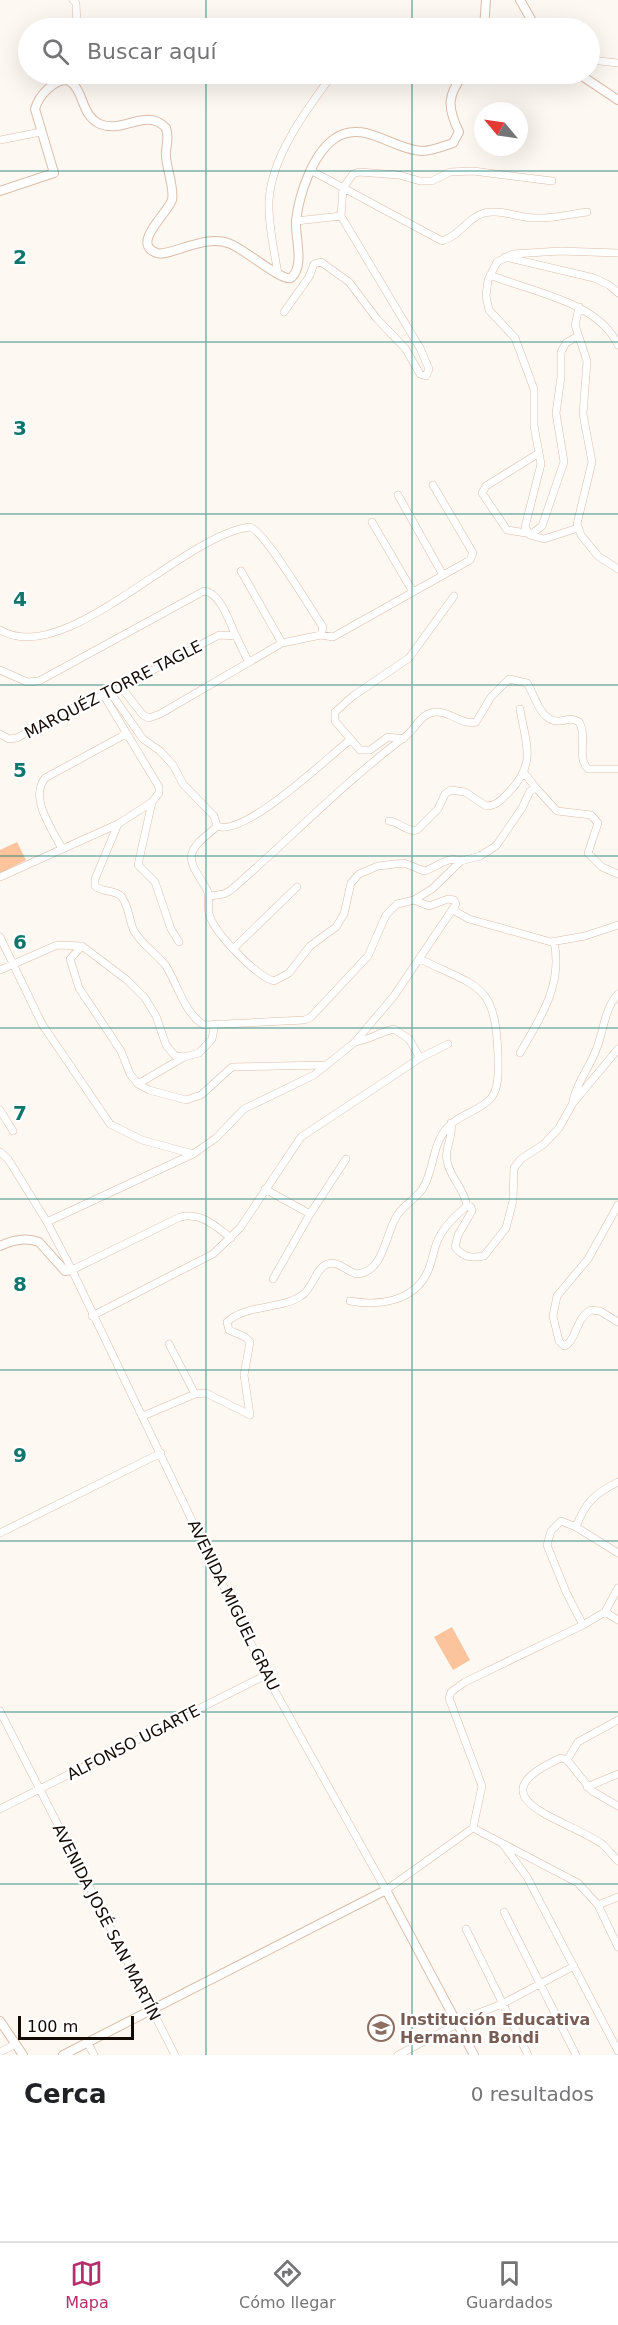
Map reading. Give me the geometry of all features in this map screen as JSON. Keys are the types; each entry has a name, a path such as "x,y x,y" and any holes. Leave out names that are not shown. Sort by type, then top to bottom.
{"street":[{"path":"73,0 76,3 77,18"},
{"path":"485,18 486,0"},
{"path":"520,0 530,18"},
{"path":"600,61 618,63"},
{"path":"0,191 54,173 34,113 39,98 55,84"},
{"path":"74,84 85,111 100,124 126,124 148,118 158,121 166,128 166,156 170,169 172,198 149,234 148,244 152,250 162,254 206,242 224,242 285,279 291,278 296,273 296,221 302,194 312,171 330,142 350,132 362,132 424,151 455,142 459,132 452,112 450,96 456,84"},
{"path":"278,274 270,221 271,185 288,145 326,84"},
{"path":"594,84 618,100"},
{"path":"0,140 41,132"},
{"path":"312,171 442,241 462,231 474,217 485,213 498,212 536,218 587,212"},
{"path":"284,312 305,283 314,264 321,262 349,282 377,319 405,348 420,374 424,376 428,373 425,359 406,322 389,300 341,216 343,188 353,174 371,172 399,175 420,181 432,181 459,171 552,181"},
{"path":"296,221 341,216"},
{"path":"528,534 531,496 540,468 534,426 533,385 515,338 489,310 486,291 490,275 497,262 505,257 560,251 618,253"},
{"path":"505,257 594,278 609,285 618,293"},
{"path":"490,275 579,307 606,325 617,341"},
{"path":"579,307 575,325 587,361 583,414 592,462 590,477 578,514 578,528 598,556 618,568"},
{"path":"528,534 542,526 564,462 556,413 561,377 561,352 566,343 578,336"},
{"path":"539,453 486,486 482,493 507,530 544,538 578,528"},
{"path":"121,687 143,715 149,718 160,714 282,643 321,635 333,637 470,560 473,553 433,485"},
{"path":"398,495 443,575"},
{"path":"372,522 413,592"},
{"path":"0,630 20,637 56,634 197,549 250,527 259,531 271,551 296,581 323,627 321,635"},
{"path":"241,571 282,643"},
{"path":"0,670 27,682 39,681 204,591 213,593 217,598 248,661"},
{"path":"403,739 385,738 368,751 358,748 335,721 337,709 408,658 454,596"},
{"name":"MARQUÉZ TORRE TAGLE","path":"0,734 9,739 17,738 121,687 219,635 236,636"},
{"path":"210,896 224,894 231,890 376,757 403,739 430,713 445,713 468,723 476,722 506,680 516,679 527,683 547,717 555,721 570,718 579,722 583,738 582,760 588,769 618,769"},
{"path":"107,693 143,739 160,751 173,765 183,784 214,816 217,826"},
{"path":"0,877 118,824 152,802 159,794 159,787 126,734 107,693"},
{"path":"389,821 401,824 411,831 417,830 438,809 451,790 460,791 484,805 492,806 525,774 528,758 520,709"},
{"path":"62,849 47,820 37,793 40,786 45,778 126,734"},
{"path":"350,740 287,794 233,828 217,826 198,842 191,854 192,864 210,896 210,917 248,967 262,978 274,981 288,973 310,946 336,927 344,914 351,883 359,874 378,866 404,863 424,871 445,861 455,859 461,861"},
{"path":"525,774 557,811 591,815 596,818 598,823 588,853 602,867 618,874"},
{"path":"118,824 95,879 95,886 100,891 113,892 121,896 134,931 165,965 197,1021 204,1025 305,1020 368,956 386,915 397,904 414,900 432,889 461,861 480,856 496,846 522,808 530,791 536,788"},
{"path":"152,802 138,865 155,882 171,928 179,942"},
{"path":"234,948 297,887"},
{"path":"47,1222 193,1154 216,1138 244,1109 314,1076 355,1042 394,996 456,904 454,900 448,899 429,906 414,900"},
{"path":"453,910 469,919 507,928 536,939 554,941 585,936 618,925"},
{"path":"0,937 42,1024 110,1124 142,1140 193,1154"},
{"path":"520,1053 541,1016 557,973 558,958 554,941"},
{"path":"0,970 57,945 82,946 127,980 145,998 171,1053 184,1058"},
{"path":"82,946 70,959 79,988 121,1051 130,1074 138,1084 149,1090 186,1100 201,1095 232,1067 326,1065"},
{"path":"142,1416 195,1394 206,1393 250,1415 244,1375 250,1342 245,1337 229,1330 227,1323 244,1313 300,1297 310,1290 321,1268 327,1264 336,1263 357,1274 371,1268 381,1254 396,1217 424,1186 441,1136 452,1123 485,1104 495,1091 498,1069 494,1011 490,1001 478,988 420,959"},
{"path":"573,1103 576,1084 594,1057 609,1007 618,994"},
{"path":"138,1084 184,1058 199,1053 212,1039 215,1024"},
{"path":"355,1042 394,1029 409,1040 420,1058"},
{"path":"93,1316 213,1254 231,1238 301,1137 420,1058 448,1044"},
{"path":"452,1123 446,1150 447,1162 464,1194 467,1206 471,1207 472,1211 458,1235 455,1246 460,1253 470,1258 484,1256 506,1228 513,1201 514,1168 521,1159 544,1144 559,1128 573,1103 618,1049"},
{"path":"0,1110 13,1131"},
{"name":"AVENIDA MIGUEL GRAU","path":"0,1152 8,1159 47,1222 161,1453 266,1675 386,1890 474,2055"},
{"path":"273,1280 310,1214 346,1159"},
{"path":"265,1189 310,1214"},
{"path":"618,1204 591,1254 557,1296 553,1311 559,1341 564,1346 571,1343 581,1318 591,1310 600,1311 618,1322"},
{"path":"350,1301 369,1305 390,1303 411,1291 427,1274 438,1239 467,1206"},
{"path":"0,1246 9,1242 33,1240 39,1242 65,1271 72,1270 180,1217 193,1214 231,1238"},
{"path":"169,1344 195,1394"},
{"path":"0,1533 161,1453"},
{"path":"576,1527 583,1508 593,1496 618,1482"},
{"path":"584,1625 566,1592 547,1545 551,1532 561,1521 576,1527 618,1553"},
{"path":"63,2055 386,1890 473,1828 482,1786 453,1715 449,1698 451,1692 465,1682 584,1625 605,1612 618,1588"},
{"path":"605,1612 618,1620"},
{"name":"ALFONSO UGARTE","path":"0,1809 266,1675"},
{"name":"AVENIDA JOSÉ SAN MARTÍN","path":"0,1711 175,2055"},
{"path":"567,1760 578,1742 618,1720"},
{"path":"618,1806 587,1787 567,1760 561,1758 530,1774 525,1780 523,1795 526,1800 554,1820 602,1845 618,1861"},
{"path":"587,1787 618,1774"},
{"path":"473,1828 558,1870 578,1883 598,1905 618,1947"},
{"path":"502,1843 527,1877 617,2053"},
{"path":"598,1905 618,1897"},
{"path":"504,1912 576,2055"},
{"path":"466,1929 528,2055"},
{"path":"398,2055 458,2022 502,2004 574,1966"},
{"path":"0,2021 14,2045 23,2055"},
{"path":"88,2043 94,2055"},
{"path":"0,2052 14,2045"}],"shaded area":[{"path":"17,842 26,860 0,873 0,850"},
{"path":"452,1627 470,1660 453,1670 434,1637"}],"place":[{"name":"Institución Educativa Hermann Bondi","path":"381,2028"}]}
